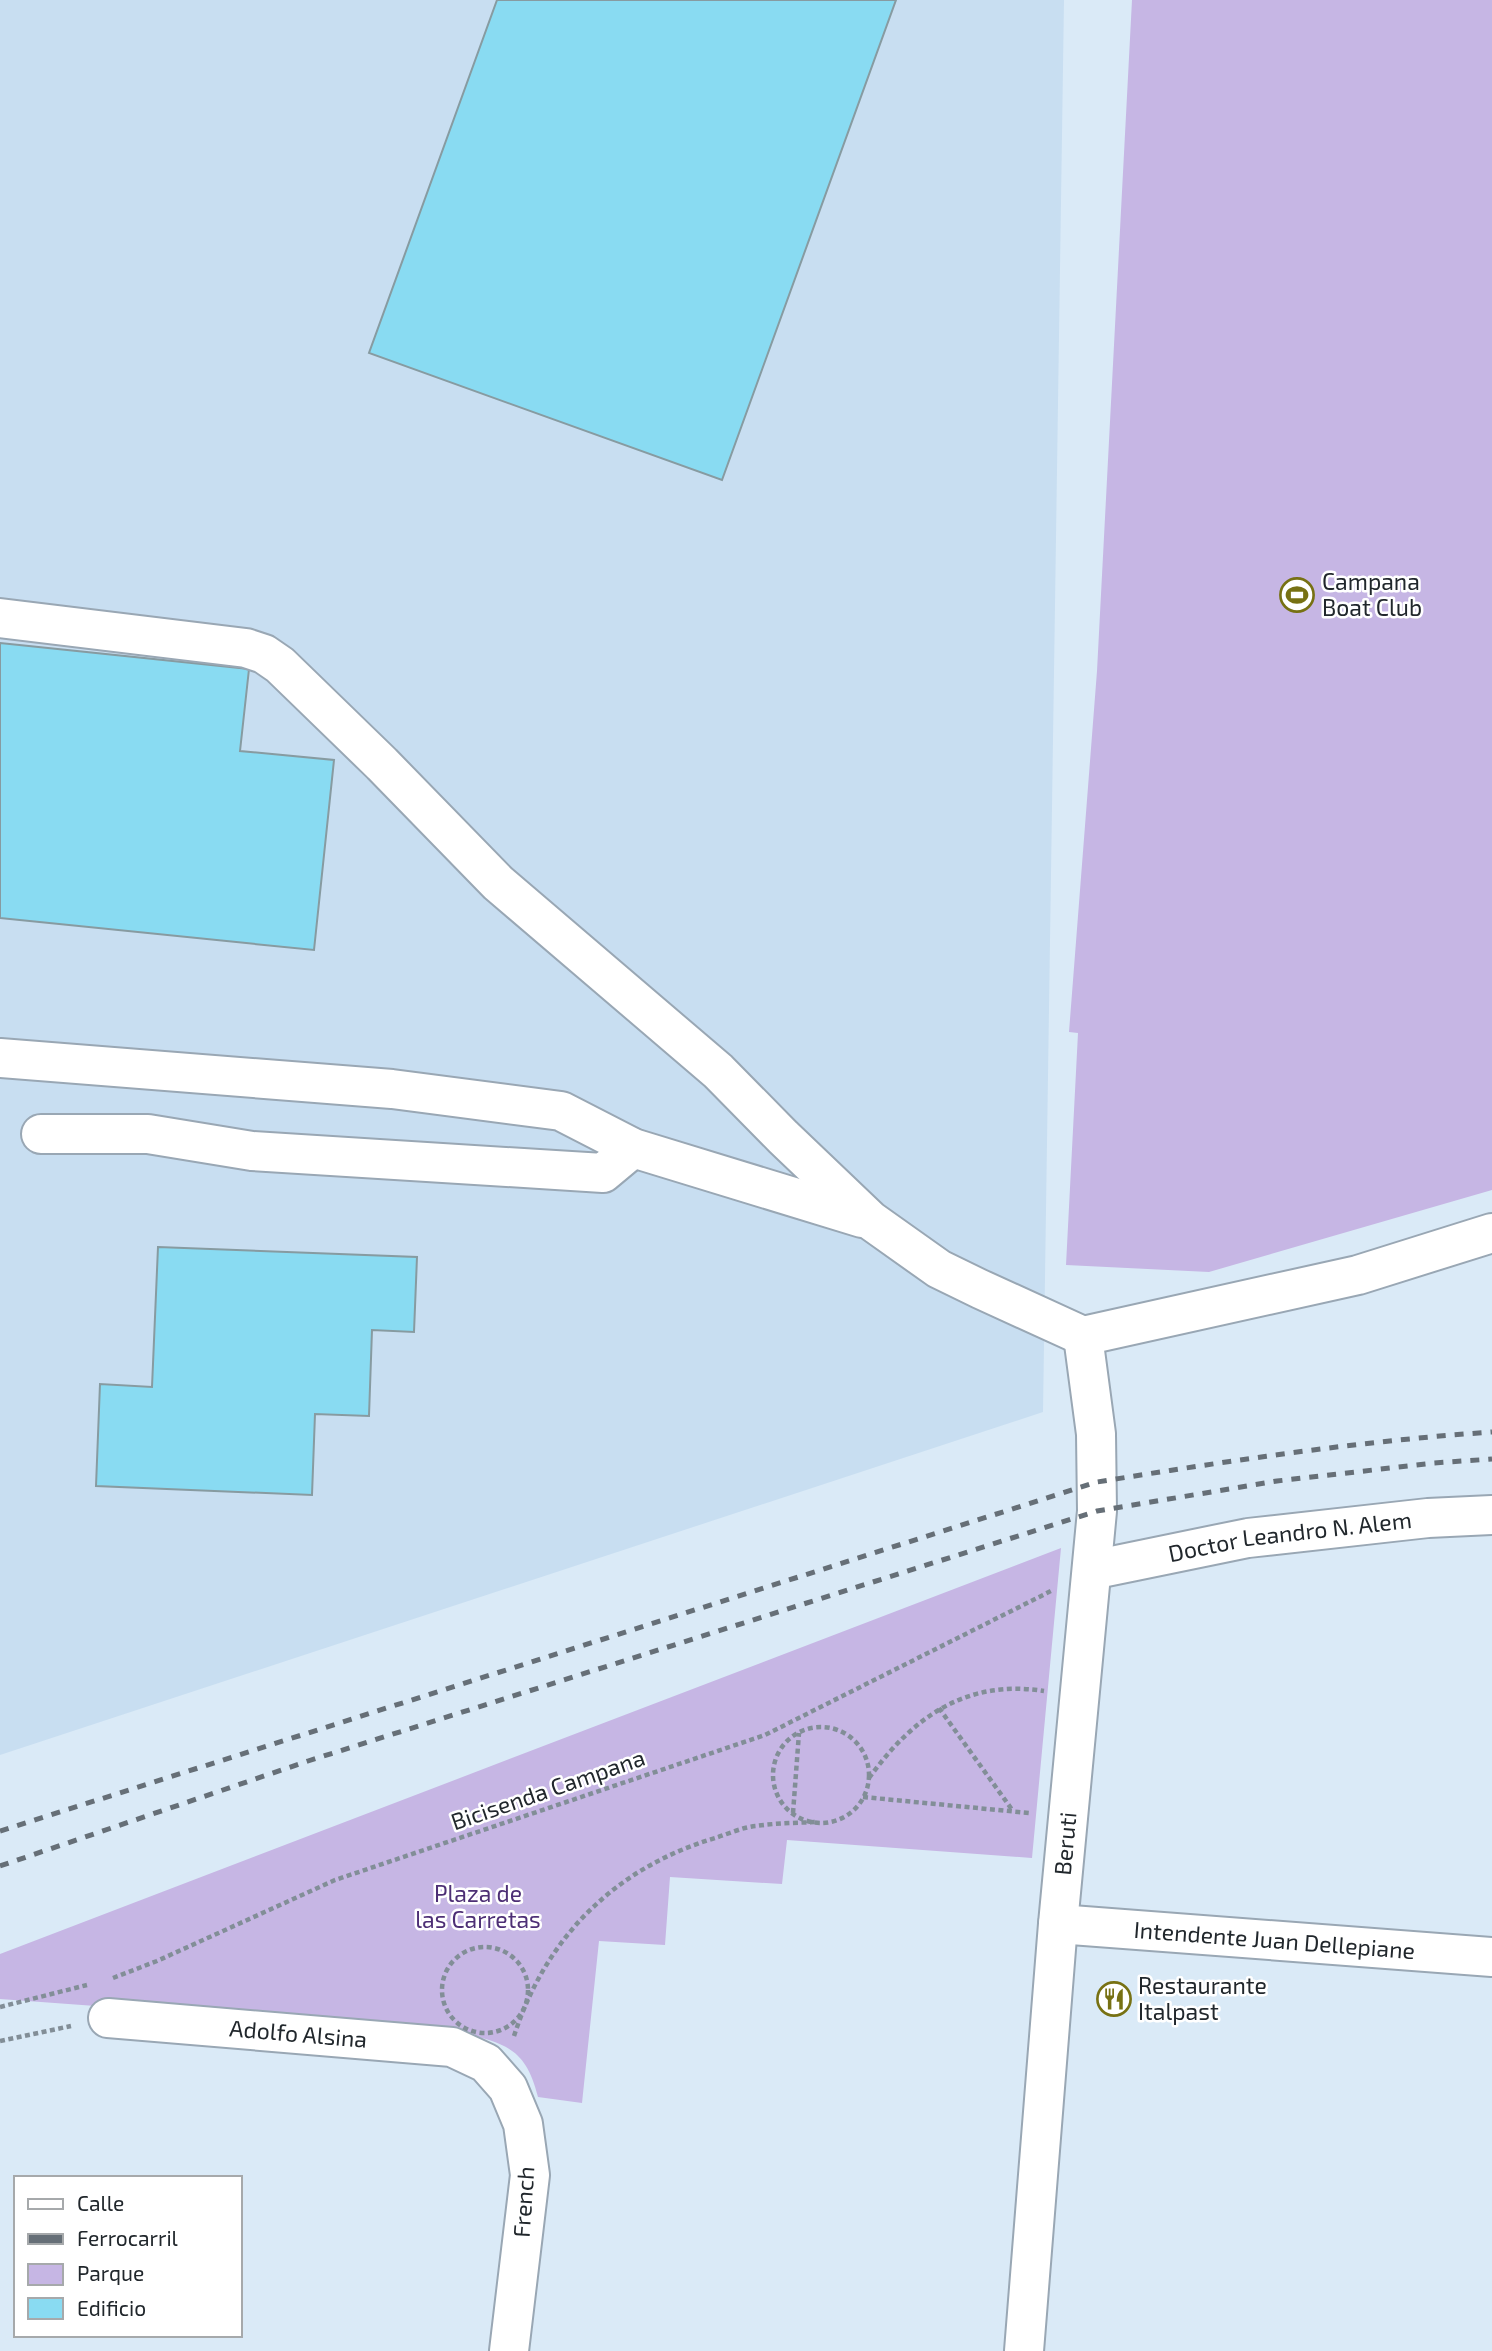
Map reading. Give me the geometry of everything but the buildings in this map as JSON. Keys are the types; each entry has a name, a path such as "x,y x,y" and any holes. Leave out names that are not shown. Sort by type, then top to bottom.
{"street":[{"path":"0,618 246,648 264,654 280,664 498,883 718,1071 870,1220 939,1269 1083,1336 1358,1275 1492,1233"},
{"path":"0,1058 392,1089 561,1111 633,1148 870,1220"},
{"path":"41,1134 148,1134 252,1150 603,1173 633,1148"},
{"name":"Beruti","path":"1024,2351 1058,1924 1097,1511 1096,1434 1083,1336"},
{"name":"Doctor Leandro N. Alem","path":"1092,1570 1248,1538 1428,1518 1492,1515"},
{"name":"Intendente Juan Dellepiane","path":"1058,1924 1492,1957"},
{"name":"Adolfo Alsina","path":"108,2018 452,2047 493,2072"},
{"name":"French","path":"493,2072 508,2088 523,2124 530,2175 509,2351"}],"path":[{"name":"Bicisenda Campana","path":"106,1980 156,1961 335,1880 765,1735 1092,1570"},
{"path":"493,2072 523,2008 527,1981 522,1968 513,1957 501,1950 481,1947 461,1953 450,1963 443,1976 441,1991 444,2005 452,2018 464,2027 478,2032 505,2028 516,2020 523,2008 553,1955 584,1913 612,1888 653,1862 696,1843 754,1826 832,1822 847,1815 859,1804 868,1780 885,1756 939,1708 965,1696 994,1688 1023,1688 1079,1696"},
{"path":"939,1708 1013,1811"},
{"path":"815,1822 801,1819 779,1799 773,1770 785,1743 811,1728 828,1728 844,1733 857,1743 866,1757 868,1780"},
{"path":"793,1813 799,1733"},
{"path":"863,1797 1068,1816"},
{"path":"0,2007 93,1983"},
{"path":"0,2041 108,2018"}],"shaded area":[{"path":"0,0 1064,0 1043,1412 0,1755"}],"green space":[{"name":"Campana Boat Club","path":"1132,0 1492,0 1492,1190 1209,1272 1066,1265 1078,1033 1069,1032 1097,671"},
{"name":"Plaza de las Carretas","path":"1061,1548 1032,1858 787,1840 782,1884 670,1877 665,1945 599,1941 582,2103 538,2097 527,2068 512,2051 503,2045 463,2033 0,1999 0,1954"}],"railway":[{"path":"0,1831 1097,1482 1343,1446 1492,1432"},
{"path":"0,1866 308,1761 1097,1511 1277,1481 1492,1459"}],"place":[{"name":"Campana Boat Club","path":"1297,595"},
{"name":"Restaurante Italpast","path":"1114,1999"}]}
